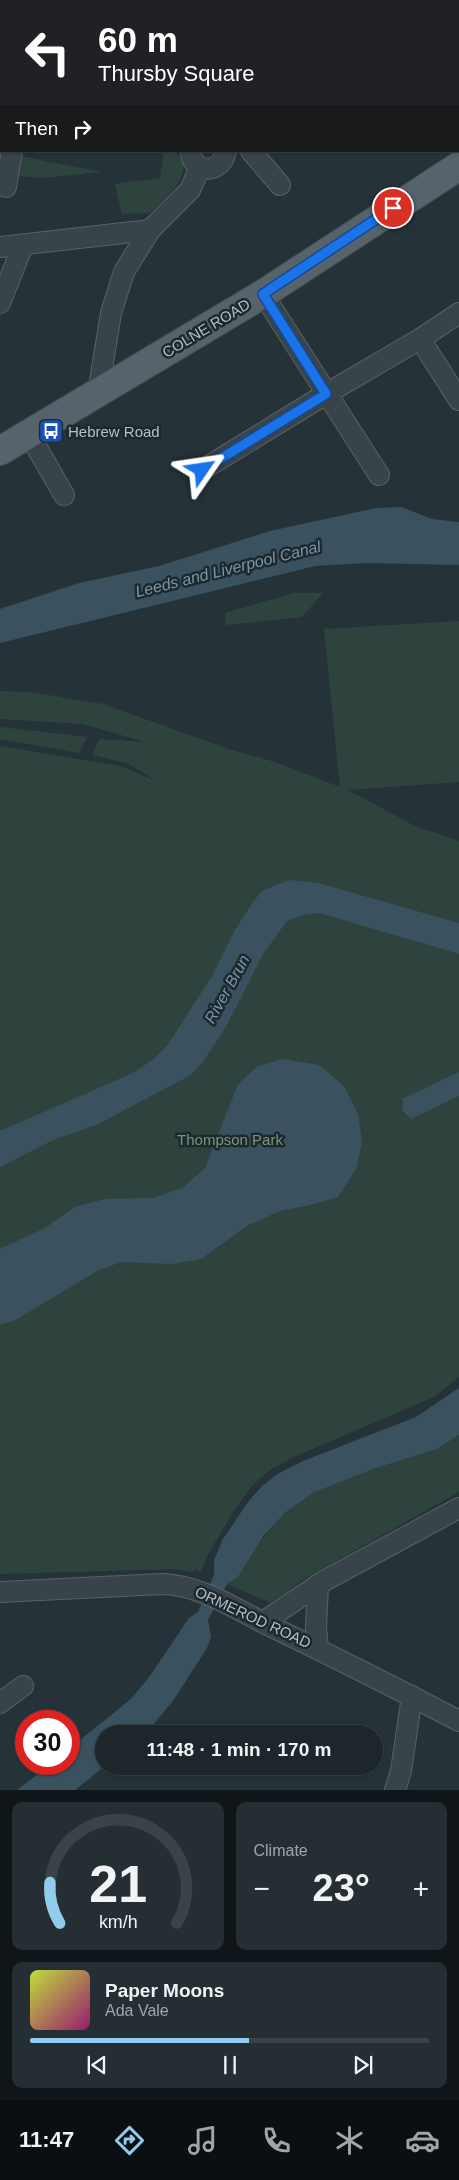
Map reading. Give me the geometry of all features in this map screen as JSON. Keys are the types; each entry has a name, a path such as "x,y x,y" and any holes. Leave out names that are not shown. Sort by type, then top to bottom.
{"main road":[{"name":"COLNE ROAD","path":"0,451 263,294 459,166"}],"street":[{"path":"6,186 12,152"},
{"path":"98,393 111,313 124,272 150,230 190,190 196,159 214,168 220,164 226,152"},
{"path":"252,152 280,185"},
{"path":"0,247 150,230"},
{"path":"0,303 23,245"},
{"path":"263,294 379,475"},
{"path":"202,470 420,339 459,313"},
{"path":"420,339 459,400"},
{"path":"30,434 64,495"},
{"path":"263,1622 318,1585 459,1508"},
{"name":"ORMEROD ROAD","path":"0,1592 180,1584 194,1588 241,1610 459,1721"},
{"path":"318,1585 316,1628 318,1648"},
{"path":"0,1703 23,1686"},
{"path":"395,1790 401,1771 412,1696"}],"green space":[{"path":"164,152 177,152 183,162 184,169 178,183 167,197 150,213 122,214 115,184 160,178"},
{"path":"20,156 102,172 44,178 16,176"},
{"path":"294,593 323,593 302,617 226,625 225,613"},
{"name":"Thompson Park","path":"459,621 459,782 348,790 413,825 459,841 459,923 336,889 327,915 459,954 459,1377 434,1397 294,1457 271,1469 251,1487 233,1512 207,1556 201,1572 195,1569 192,1572 176,1569 0,1574 0,746 121,766 158,782 127,763 92,755 99,739 145,742 82,724 0,719 0,691 30,692 103,704 229,749 275,762 340,787 324,629"},
{"path":"0,727 88,737 78,753 0,739"},
{"path":"459,1435 459,1492 306,1578 271,1603 227,1584 238,1577 264,1536 287,1511 315,1492 373,1469 437,1449"}],"water":[{"name":"Leeds and Liverpool Canal","path":"401,507 432,519 459,522 459,565 368,563 315,566 0,643 0,609 79,583 159,566 270,531 376,508"},
{"name":"River Brun","path":"289,880 318,883 459,923 459,954 319,913 303,915 287,921 263,954 227,1025 203,1062 191,1075 98,1124 53,1140 0,1167 0,1131 133,1073 154,1059 169,1043 212,976 235,930 253,902 262,891"},
{"path":"284,1059 319,1065 344,1086 358,1114 362,1143 356,1169 338,1197 280,1211 248,1225 201,1259 171,1264 121,1262 97,1271 14,1321 0,1324 0,1249 45,1228 75,1207 104,1199 154,1198 182,1188 205,1168 238,1084 258,1066"},
{"path":"459,1072 459,1096 411,1119 402,1110 402,1099"},
{"path":"459,1388 459,1435 437,1449 373,1469 315,1492 287,1511 264,1535 238,1577 227,1584 208,1620 211,1636 207,1648 173,1701 153,1725 99,1725 131,1699 150,1676 189,1618 198,1612 214,1575 214,1560 223,1539 248,1502 262,1486 279,1473 303,1461 416,1417"},
{"path":"95,1728 95,1774 75,1790 17,1790 37,1775 80,1775 80,1740"}],"place":[{"name":"Hebrew Road","path":"51,431"}],"route":[{"path":"202,470 326,394 263,294 393,208"}]}
